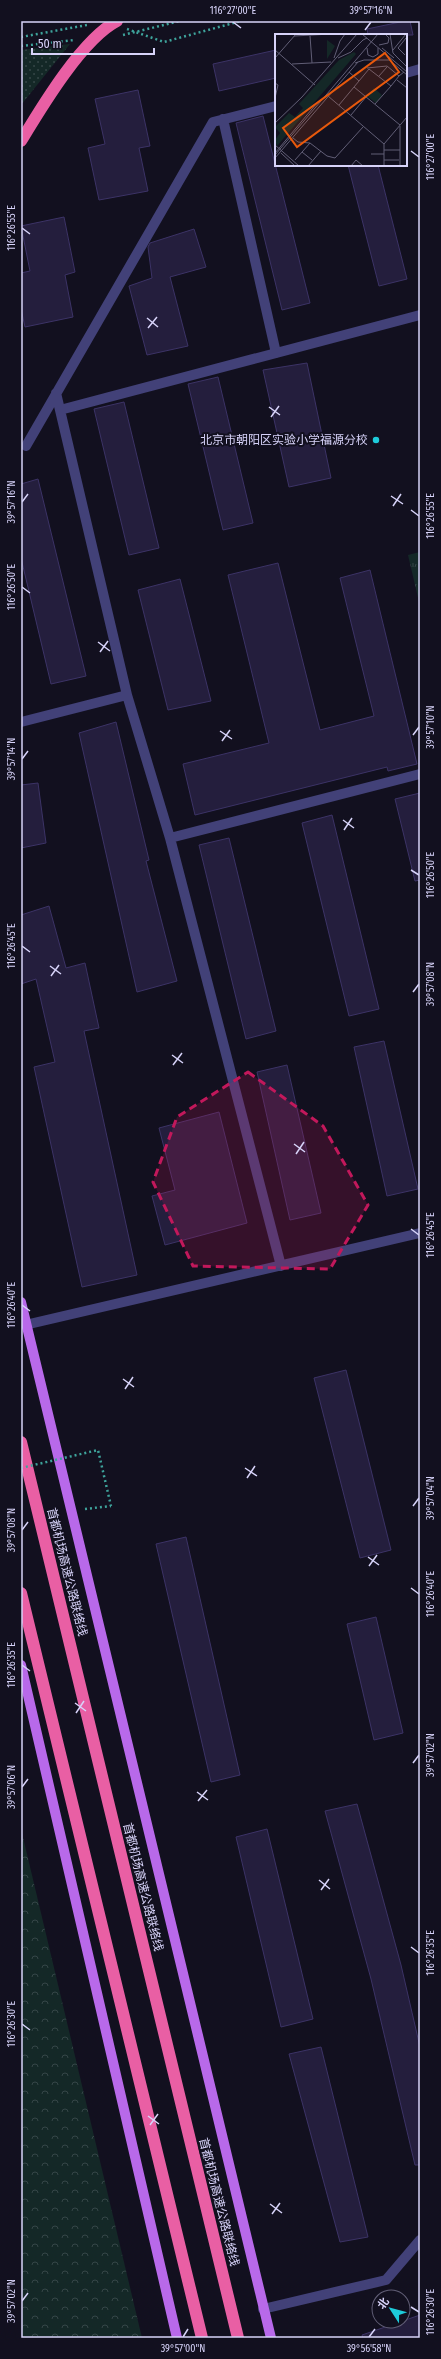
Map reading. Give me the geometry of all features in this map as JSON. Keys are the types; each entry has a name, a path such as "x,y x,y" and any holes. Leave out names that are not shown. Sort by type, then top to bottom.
{"highway":[{"path":"21,141 40,109 70,69 93,40 115,22"},
{"name":"首都机场高速公路联络线","path":"21,1442 238,2338"},
{"path":"21,1594 202,2338"}],"main road":[{"path":"21,1302 271,2338"},
{"path":"21,1665 177,2338"}],"street":[{"path":"407,73 420,69"},
{"path":"26,446 213,122 275,106"},
{"path":"223,119 276,353"},
{"path":"60,410 420,315"},
{"path":"56,393 127,695 170,838 281,1266"},
{"path":"21,722 127,695"},
{"path":"170,838 420,774"},
{"path":"26,1325 420,1233"},
{"path":"263,2309 386,2280 420,2240"}],"path":[{"path":"115,22 164,42 241,21"},
{"path":"21,37 90,25"},
{"path":"21,1468 98,1450 110,1506 72,1511"}],"highlighted area":[{"path":"248,1072 323,1126 368,1205 330,1269 193,1266 153,1182 177,1117"}],"green space":[{"path":"70,44 21,105 21,50"},
{"path":"420,552 420,606 408,555"},
{"path":"21,1829 142,2338 21,2338"}],"building":[{"path":"410,21 413,35 368,34 367,29"},
{"path":"275,50 275,78 219,91 213,64"},
{"path":"138,90 150,146 139,148 148,191 99,200 88,148 105,144 95,99"},
{"path":"263,116 310,303 282,310 236,123"},
{"path":"348,166 378,166 407,279 379,286"},
{"path":"64,217 75,272 65,275 73,317 25,327 21,309 21,273 30,271 21,226"},
{"path":"194,229 206,267 170,277 188,346 147,355 129,286 152,278 148,247 150,243"},
{"path":"307,363 331,478 289,487 263,370"},
{"path":"218,377 253,523 223,530 188,384"},
{"path":"124,402 159,548 129,555 94,409"},
{"path":"38,479 86,676 51,684 21,558 21,484"},
{"path":"278,563 320,730 374,716 340,578 370,570 417,764 388,771 387,767 195,815 183,764 269,743 228,575"},
{"path":"180,579 211,701 168,710 138,590"},
{"path":"116,722 149,860 146,861 177,981 137,992 79,733"},
{"path":"38,783 46,843 21,848 21,785"},
{"path":"420,793 420,880 415,881 395,799"},
{"path":"332,815 379,1009 349,1016 302,823"},
{"path":"229,838 276,1031 246,1039 199,845"},
{"path":"49,906 66,968 85,963 99,1028 84,1031 137,1275 82,1287 34,1067 55,1062 36,979 21,984 21,915"},
{"path":"384,1041 418,1189 387,1196 354,1047"},
{"path":"287,1065 321,1213 290,1220 257,1072"},
{"path":"219,1112 247,1223 165,1245 152,1196 175,1190 159,1128"},
{"path":"346,1370 391,1550 360,1558 314,1378"},
{"path":"186,1537 240,1775 211,1782 156,1544"},
{"path":"376,1617 403,1733 374,1740 347,1624"},
{"path":"357,1804 401,1965 420,2047 420,2165 415,2165 371,1979 325,1811"},
{"path":"267,1829 313,2019 281,2027 236,1837"},
{"path":"321,2047 368,2237 340,2242 289,2054"},
{"path":"420,2315 420,2338 363,2338 362,2335 379,2329 411,2329 411,2318"}],"place":[{"name":"北京市朝阳区实验小学福源分校","path":"376,440"}]}
